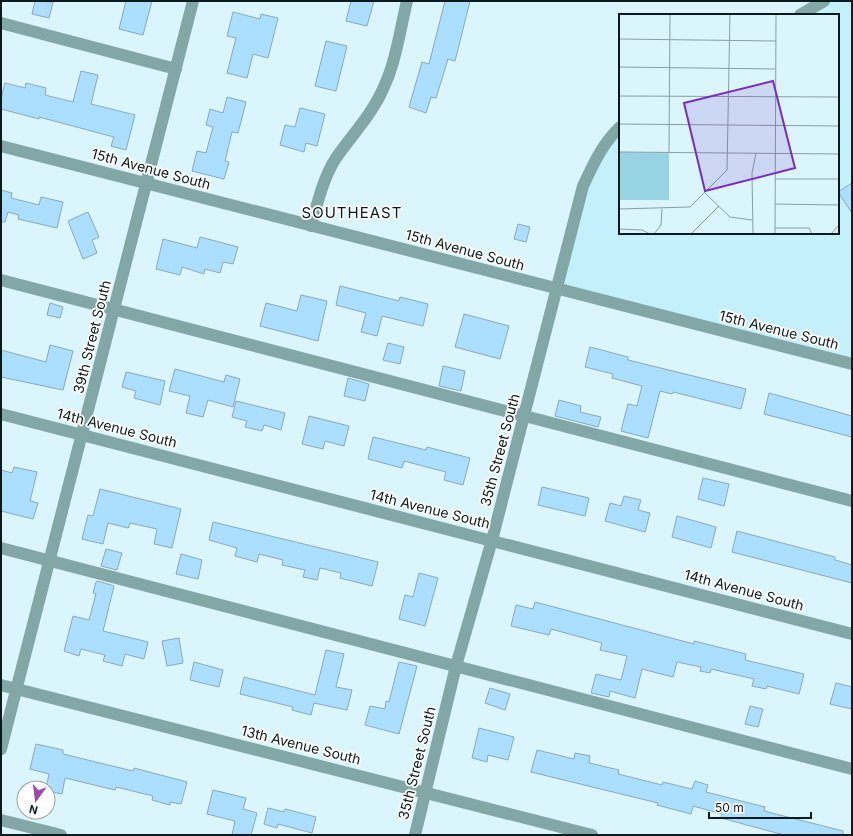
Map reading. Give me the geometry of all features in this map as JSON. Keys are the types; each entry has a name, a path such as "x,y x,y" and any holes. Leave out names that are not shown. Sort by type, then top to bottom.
{"street":[{"name":"39th Street South","path":"1,749 193,1"},
{"path":"310,226 326,176 336,158 369,114 383,89 394,54 407,1"},
{"path":"802,14 824,1"},
{"path":"1,24 176,69"},
{"name":"35th Street South","path":"415,835 456,666 492,540 584,186 596,158 610,136 619,128"},
{"name":"15th Avenue South","path":"1,146 557,290 852,364"},
{"path":"1,280 852,501"},
{"name":"14th Avenue South","path":"1,414 852,634"},
{"path":"1,548 852,769"},
{"name":"13th Avenue South","path":"1,685 426,791 592,835"},
{"path":"1,820 61,835"}],"shaded area":[{"path":"824,1 852,1 852,364 557,290 583,186 619,129 619,234 839,234 839,14 802,14"}],"building":[{"path":"35,1 53,2 49,18 32,14"},
{"path":"126,1 152,1 143,35 119,29"},
{"path":"351,1 374,1 367,26 346,21"},
{"path":"445,1 470,1 455,61 448,59 436,98 431,97 426,113 409,107 422,62 429,64"},
{"path":"233,12 260,19 261,14 278,18 268,58 253,54 247,78 227,73 236,38 227,36"},
{"path":"326,41 347,46 336,91 315,86"},
{"path":"81,71 98,75 91,104 135,115 126,150 111,146 114,137 39,117 39,119 1,109 1,99 5,83 25,88 26,83 46,88 45,95 73,102"},
{"path":"227,97 246,102 238,133 232,132 225,161 229,162 224,179 192,171 197,151 206,153 213,127 206,125 210,109 223,113"},
{"path":"300,108 325,114 317,146 306,143 304,152 280,145 285,125 295,127"},
{"path":"852,183 852,213 839,194 839,191"},
{"path":"1,190 12,193 11,198 39,205 41,197 63,202 57,228 18,219 19,215 8,212 5,222 1,222"},
{"path":"88,212 99,237 92,240 97,253 83,259 68,221"},
{"path":"518,224 530,227 526,242 514,239"},
{"path":"200,237 238,247 233,264 223,262 220,273 205,269 204,274 182,267 180,275 156,269 163,239 197,248"},
{"path":"340,286 399,301 400,297 428,304 423,326 382,316 377,336 361,332 366,313 336,305"},
{"path":"301,295 327,301 318,341 260,326 266,303 297,311"},
{"path":"50,303 63,307 60,318 47,315"},
{"path":"464,314 509,326 500,359 455,347"},
{"path":"388,343 404,347 400,364 383,360"},
{"path":"50,345 73,351 63,390 1,377 1,350 46,362"},
{"path":"590,347 628,357 628,360 746,389 741,409 673,392 672,394 660,391 648,438 621,431 628,404 637,406 642,386 612,378 613,374 585,367"},
{"path":"443,366 465,371 461,391 439,386"},
{"path":"175,369 224,382 226,375 240,379 233,407 208,400 203,417 186,413 190,396 169,391"},
{"path":"126,372 165,381 160,405 134,398 136,391 122,387"},
{"path":"348,378 369,384 365,401 344,396"},
{"path":"769,393 852,416 852,437 764,414"},
{"path":"559,400 581,406 580,412 601,417 598,427 555,416"},
{"path":"236,401 285,413 281,430 264,425 262,431 245,427 247,421 232,417"},
{"path":"309,416 349,426 344,446 325,441 323,449 302,444"},
{"path":"373,437 426,450 427,447 470,458 463,485 444,480 446,472 404,461 402,468 368,459"},
{"path":"14,467 37,472 30,501 38,503 33,519 1,511 1,470 12,473"},
{"path":"703,478 729,484 724,506 698,499"},
{"path":"542,487 589,498 585,516 538,505"},
{"path":"100,489 181,509 172,548 154,544 157,529 130,523 128,528 108,523 103,544 82,539 88,515 93,516"},
{"path":"624,496 641,500 638,510 650,513 645,532 605,521 610,503 621,506"},
{"path":"677,516 716,527 711,548 672,537"},
{"path":"213,522 378,562 372,586 340,578 341,573 320,568 317,580 303,577 305,570 282,565 283,560 259,554 257,562 235,556 237,548 209,540"},
{"path":"737,531 835,557 835,560 852,565 852,583 732,552"},
{"path":"106,549 122,553 117,570 101,566"},
{"path":"181,554 202,560 198,579 176,574"},
{"path":"419,573 438,578 425,626 399,619 405,595 413,597"},
{"path":"98,581 114,586 103,631 148,642 144,659 125,654 122,666 103,661 105,655 81,649 79,656 64,651 73,616 89,620 96,594 93,593 96,582"},
{"path":"535,602 694,644 694,641 746,654 745,660 804,674 799,694 767,686 766,689 752,686 754,679 711,669 710,673 700,671 701,667 677,662 673,677 642,669 635,698 610,691 609,697 591,693 596,674 621,680 627,656 600,650 602,643 551,629 549,635 511,626 516,605 533,609"},
{"path":"179,638 183,663 167,666 162,641"},
{"path":"326,650 344,654 336,687 352,690 347,710 314,703 311,715 292,710 293,707 240,694 244,677 315,695"},
{"path":"194,662 223,670 219,687 190,680"},
{"path":"399,662 417,666 399,734 365,725 370,706 385,709 386,701 389,702"},
{"path":"836,683 852,687 852,709 830,704"},
{"path":"490,688 510,694 505,710 485,703"},
{"path":"750,706 763,709 758,727 745,724"},
{"path":"479,728 514,737 508,760 488,755 487,762 472,758"},
{"path":"36,744 63,750 63,754 133,771 134,768 187,782 181,804 170,802 170,805 152,800 153,796 116,787 115,790 65,778 62,794 56,793 56,780 48,780 49,774 30,769"},
{"path":"537,750 574,759 575,753 590,756 589,763 619,770 618,774 662,785 663,782 692,789 695,781 708,785 706,792 765,807 764,811 843,831 843,835 784,835 721,818 722,814 693,806 691,814 657,805 658,803 531,772"},
{"path":"213,790 246,798 243,809 257,813 251,835 232,835 235,821 207,814"},
{"path":"268,808 284,812 285,809 316,817 312,833 278,824 277,828 264,824"}],"district":[{"name":"SOUTHEAST","path":"352,213"}]}
